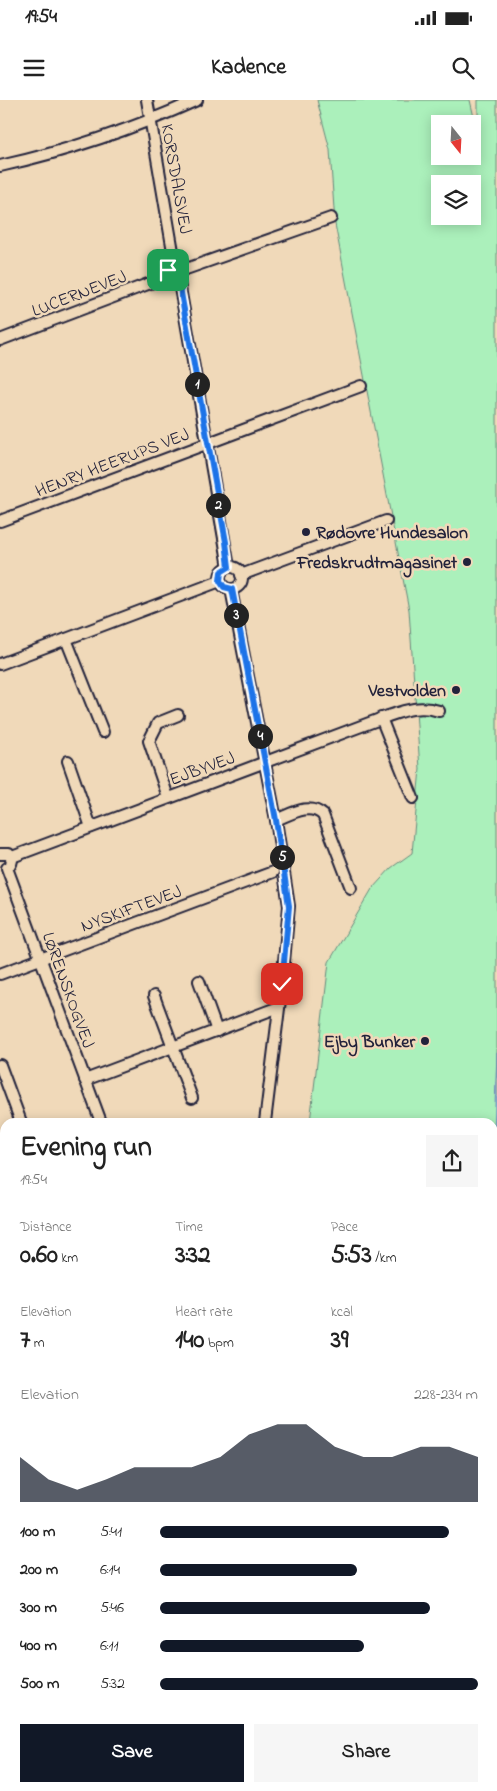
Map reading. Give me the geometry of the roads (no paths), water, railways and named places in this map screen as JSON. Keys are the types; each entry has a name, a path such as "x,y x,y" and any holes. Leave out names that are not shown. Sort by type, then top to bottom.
{"street":[{"name":"KORSDALSVEJ","path":"146,100 175,263"},
{"path":"0,166 71,149 150,120 197,100"},
{"path":"186,269 331,218"},
{"path":"175,263 182,264 186,269 186,276 179,282 171,280 169,276 170,267 175,263"},
{"name":"LUCERNEVEJ","path":"0,340 169,276"},
{"path":"179,282 229,567"},
{"name":"HENRY HEERUPS VEJ","path":"0,521 361,386"},
{"path":"241,575 386,521"},
{"path":"229,567 236,569 241,575 238,586 232,589 224,587 220,581 221,572 229,567"},
{"path":"0,664 220,581"},
{"path":"232,589 276,820 289,906 265,1118"},
{"path":"66,639 103,732"},
{"name":"EJBYVEJ","path":"4,853 91,827 411,708 428,708 439,711"},
{"path":"168,797 149,740 158,723 178,715"},
{"path":"381,718 413,798"},
{"path":"68,761 91,827"},
{"path":"276,820 307,808 318,810 324,815 351,888"},
{"path":"4,853 11,865 4,868"},
{"name":"LØRENSKOGVEJ","path":"4,868 85,1080 97,1118"},
{"name":"NYSKIFTEVEJ","path":"0,974 273,872"},
{"path":"199,981 217,1031"},
{"path":"154,996 192,1098"},
{"path":"85,1080 279,1008"},
{"path":"0,1065 20,1118"}],"water":[{"path":"497,1052 497,1118 495,1118"}],"place":[{"name":"Rødovre Hundesalon","path":"306,532"},
{"name":"Fredskrudtmagasinet","path":"467,562"},
{"name":"Vestvolden","path":"456,690"},
{"name":"Ejby Bunker","path":"425,1041"}]}
